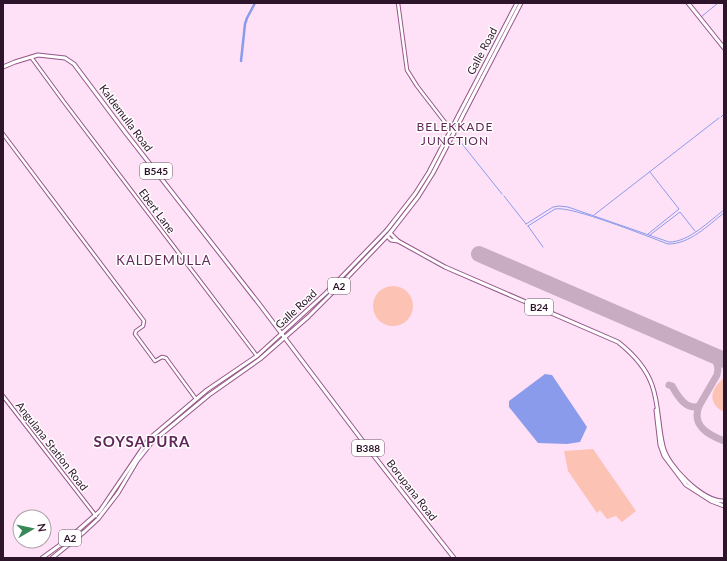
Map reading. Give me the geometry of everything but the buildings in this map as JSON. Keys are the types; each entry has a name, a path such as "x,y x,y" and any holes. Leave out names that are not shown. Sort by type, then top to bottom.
{"main road":[{"name":"Galle Road","path":"42,558 97,518 145,444 154,435 196,399 257,356 308,317 390,233 418,197 433,173 517,3"},
{"name":"Galle Road","path":"52,558 84,532 97,518 118,493 152,442 209,394 260,359 387,230 424,181 453,132 521,3"},
{"path":"688,3 724,48"},
{"name":"Kaldemulla Road","path":"3,67 38,55 65,58 74,64 260,305 282,336"},
{"path":"387,230 390,233"},
{"path":"384,233 387,236"},
{"name":"B24","path":"390,233 398,242"},
{"name":"B24","path":"387,236 391,240 398,242 445,267 618,342 627,349 646,373 653,386 663,446 667,456 692,486 721,502 724,506"},
{"name":"Borupana Road","path":"282,336 454,558"}],"street":[{"path":"398,3 407,70 417,86 453,132"},
{"name":"Ebert Lane","path":"31,57 68,108 257,356"},
{"path":"3,134 144,321 143,326 136,331 135,334 155,361 162,357 166,358 196,399"},
{"name":"Angulana Station Road","path":"3,396 97,518"}],"shaded area":[{"path":"397,286 404,289 410,295 413,306 412,314 404,323 397,326 389,326 382,323 374,314 373,302 376,295 385,287"},
{"path":"724,378 724,412 717,407 714,402 713,395 715,387"},
{"path":"593,449 636,511 622,522 616,516 607,519 600,510 597,513 568,471 564,451"}],"water":[{"path":"545,374 552,375 587,427 580,442 567,444 538,443 509,407 509,401"}],"waterway":[{"path":"241,61 245,24 255,3"},
{"path":"701,17 718,3"},
{"path":"721,117 724,114"},
{"path":"594,215 719,118"},
{"path":"455,135 502,194"},
{"path":"648,234 679,209 650,172"},
{"path":"504,196 526,224"},
{"path":"526,224 553,207 568,207 669,242 684,239 691,235 724,210"},
{"path":"528,226 555,209 563,209 592,216 668,244 691,238 705,229 724,213"},
{"path":"650,235 680,212 695,231"},
{"path":"385,229 396,216"},
{"path":"528,226 543,247"}],"taxiway":[{"path":"708,353 716,360 718,369 717,375 699,406 697,419 699,424 707,433 724,441"},
{"path":"669,385 672,386 679,398 686,404 694,407 699,406"}],"runway":[{"path":"479,254 724,360"}],"district":[{"name":"BELEKKADE JUNCTION","path":"455,134"},
{"name":"KALDEMULLA","path":"164,260"},
{"name":"SOYSAPURA","path":"142,442"}]}
